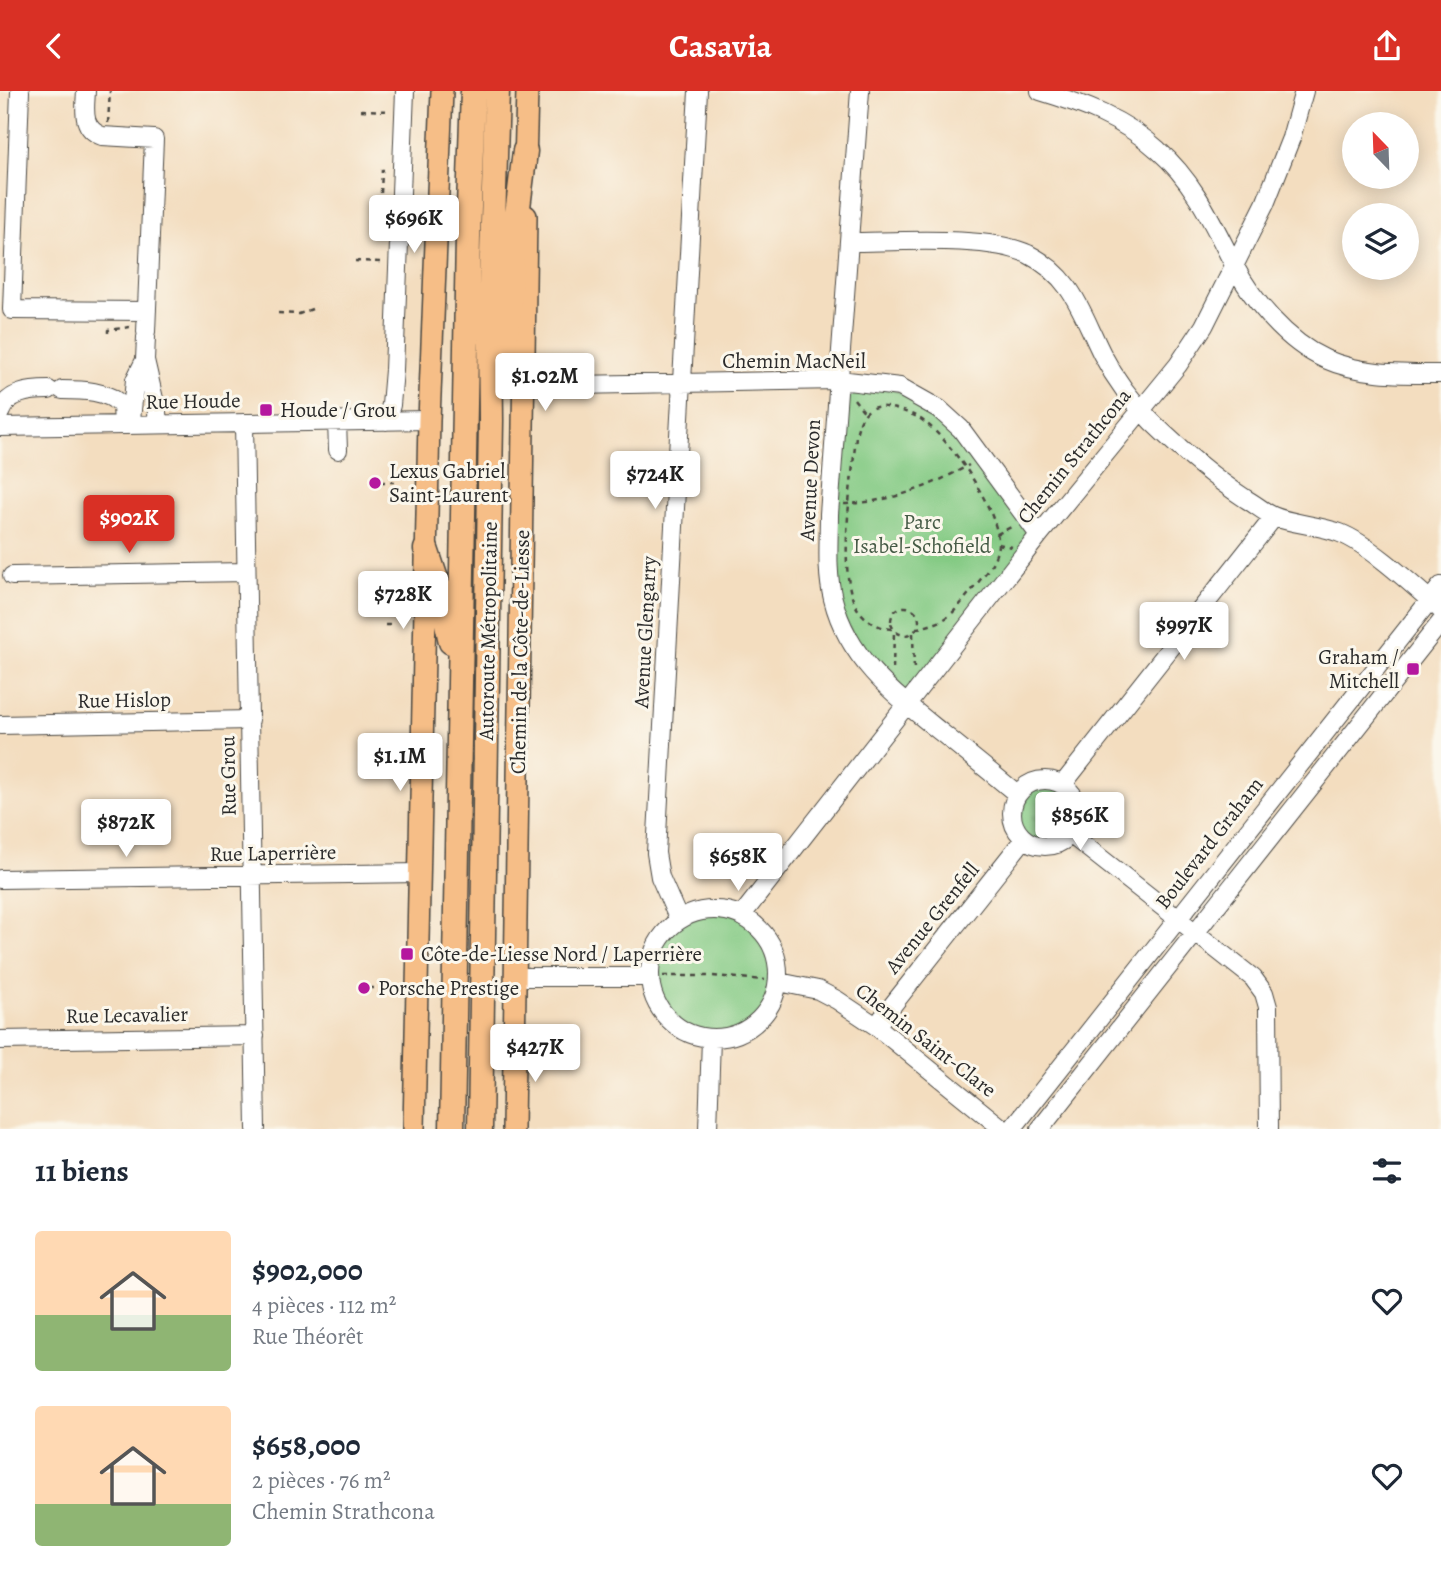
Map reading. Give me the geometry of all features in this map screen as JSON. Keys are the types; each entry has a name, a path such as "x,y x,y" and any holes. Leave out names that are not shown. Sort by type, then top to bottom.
{"highway":[{"name":"Autoroute Métropolitaine","path":"452,1129 467,236 473,91"},
{"name":"Autoroute Métropolitaine","path":"480,1129 491,421 489,323 497,91"},
{"path":"491,421 508,323 512,255 525,151"},
{"path":"426,549 440,591 460,684"}],"main road":[{"path":"414,1129 429,420 442,91"},
{"name":"Chemin de la Côte-de-Liesse","path":"513,1129 527,91"}],"street":[{"path":"20,91 12,310 147,311"},
{"path":"86,91 85,120 94,132 102,136 154,139 147,311 143,332 145,360 158,412 158,424"},
{"path":"386,421 391,405 394,370 405,91"},
{"name":"Avenue Glengarry","path":"679,920 660,877 656,853 698,91"},
{"name":"Avenue Devon","path":"860,91 830,504 830,577 833,599 854,650 871,672 892,692 910,700 1017,793"},
{"path":"1040,91 1081,103 1121,122 1159,150 1196,193 1251,293 1275,321 1303,346 1325,359 1351,367 1394,374 1441,374"},
{"name":"Chemin Strathcona","path":"742,915 1038,535 1178,365 1204,326 1265,205 1291,138 1304,91"},
{"path":"849,242 1002,245 1047,265 1073,293 1114,375 1140,409 1192,460 1274,517 1320,526 1362,544 1437,599"},
{"path":"127,425 133,390 145,360"},
{"name":"Chemin MacNeil","path":"524,386 839,380 890,385 939,408 961,429 1038,535"},
{"path":"0,413 4,403 11,398 34,390 79,389 114,398 122,406 127,425"},
{"name":"Rue Houde","path":"0,427 429,420"},
{"path":"337,421 338,450"},
{"name":"Rue Grou","path":"244,423 256,1129"},
{"path":"1063,785 1274,517"},
{"path":"12,576 246,572"},
{"name":"Boulevard Graham","path":"1012,1129 1437,599"},
{"name":"Boulevard Graham","path":"1040,1129 1441,622"},
{"name":"Rue Hislop","path":"0,725 250,720"},
{"path":"1047,779 1063,785 1073,794 1078,809 1077,821 1070,834 1051,846 1037,846 1024,839 1017,832 1011,815 1017,793 1029,783 1038,780 1047,779"},
{"path":"1070,834 1253,978 1264,993 1268,1007 1269,1129"},
{"name":"Avenue Grenfell","path":"876,1026 1024,839"},
{"name":"Rue Laperrière","path":"0,880 420,873"},
{"path":"713,909 742,915 757,924 768,937 777,955 779,982 774,1000 763,1017 748,1029 730,1036 696,1036 672,1023 663,1013 653,994 651,961 666,931 679,920 693,913 713,909"},
{"path":"516,977 650,977"},
{"name":"Chemin Saint-Clare","path":"779,982 818,990 837,1000 876,1026 1003,1129"},
{"name":"Rue Lecavalier","path":"0,1040 255,1036"},
{"path":"708,1129 711,1038"}],"path":[{"path":"108,129 110,91"},
{"path":"361,110 393,111"},
{"path":"384,169 387,171 383,193 384,169"},
{"path":"355,261 387,262"},
{"path":"278,313 299,314 312,309"},
{"path":"108,333 108,330 143,332"},
{"path":"892,692 893,630 892,615 903,607 915,611 919,619 913,633 905,636 893,630 883,628 868,620 855,606 847,567 856,435 860,417 869,409 880,406 918,417 935,431 990,510 998,534 995,559 953,613 943,622 917,628"},
{"path":"830,504 896,498 982,458"},
{"path":"380,482 395,482"},
{"path":"998,534 1027,519"},
{"path":"385,625 392,625"},
{"path":"910,700 913,633"},
{"path":"650,977 712,975 779,982"},
{"path":"369,988 386,988"}],"green space":[{"name":"Parc Isabel-Schofield","path":"839,380 880,383 939,409 1039,535 907,705 871,672 833,599"},
{"path":"1051,780 1069,789 1076,800 1076,826 1069,837 1058,844 1039,846 1021,837 1014,826 1012,807 1021,789 1032,782"},
{"path":"714,910 739,915 759,929 773,949 778,974 773,999 759,1019 739,1033 714,1038 689,1033 669,1019 655,999 650,974 655,949 669,929 689,915"}],"place":[{"name":"Houde / Grou","path":"266,410"},
{"name":"Lexus Gabriel Saint-Laurent","path":"375,483"},
{"name":"Graham / Mitchell","path":"1413,669"},
{"name":"Côte-de-Liesse Nord / Laperrière","path":"407,954"},
{"name":"Porsche Prestige","path":"364,988"}]}
